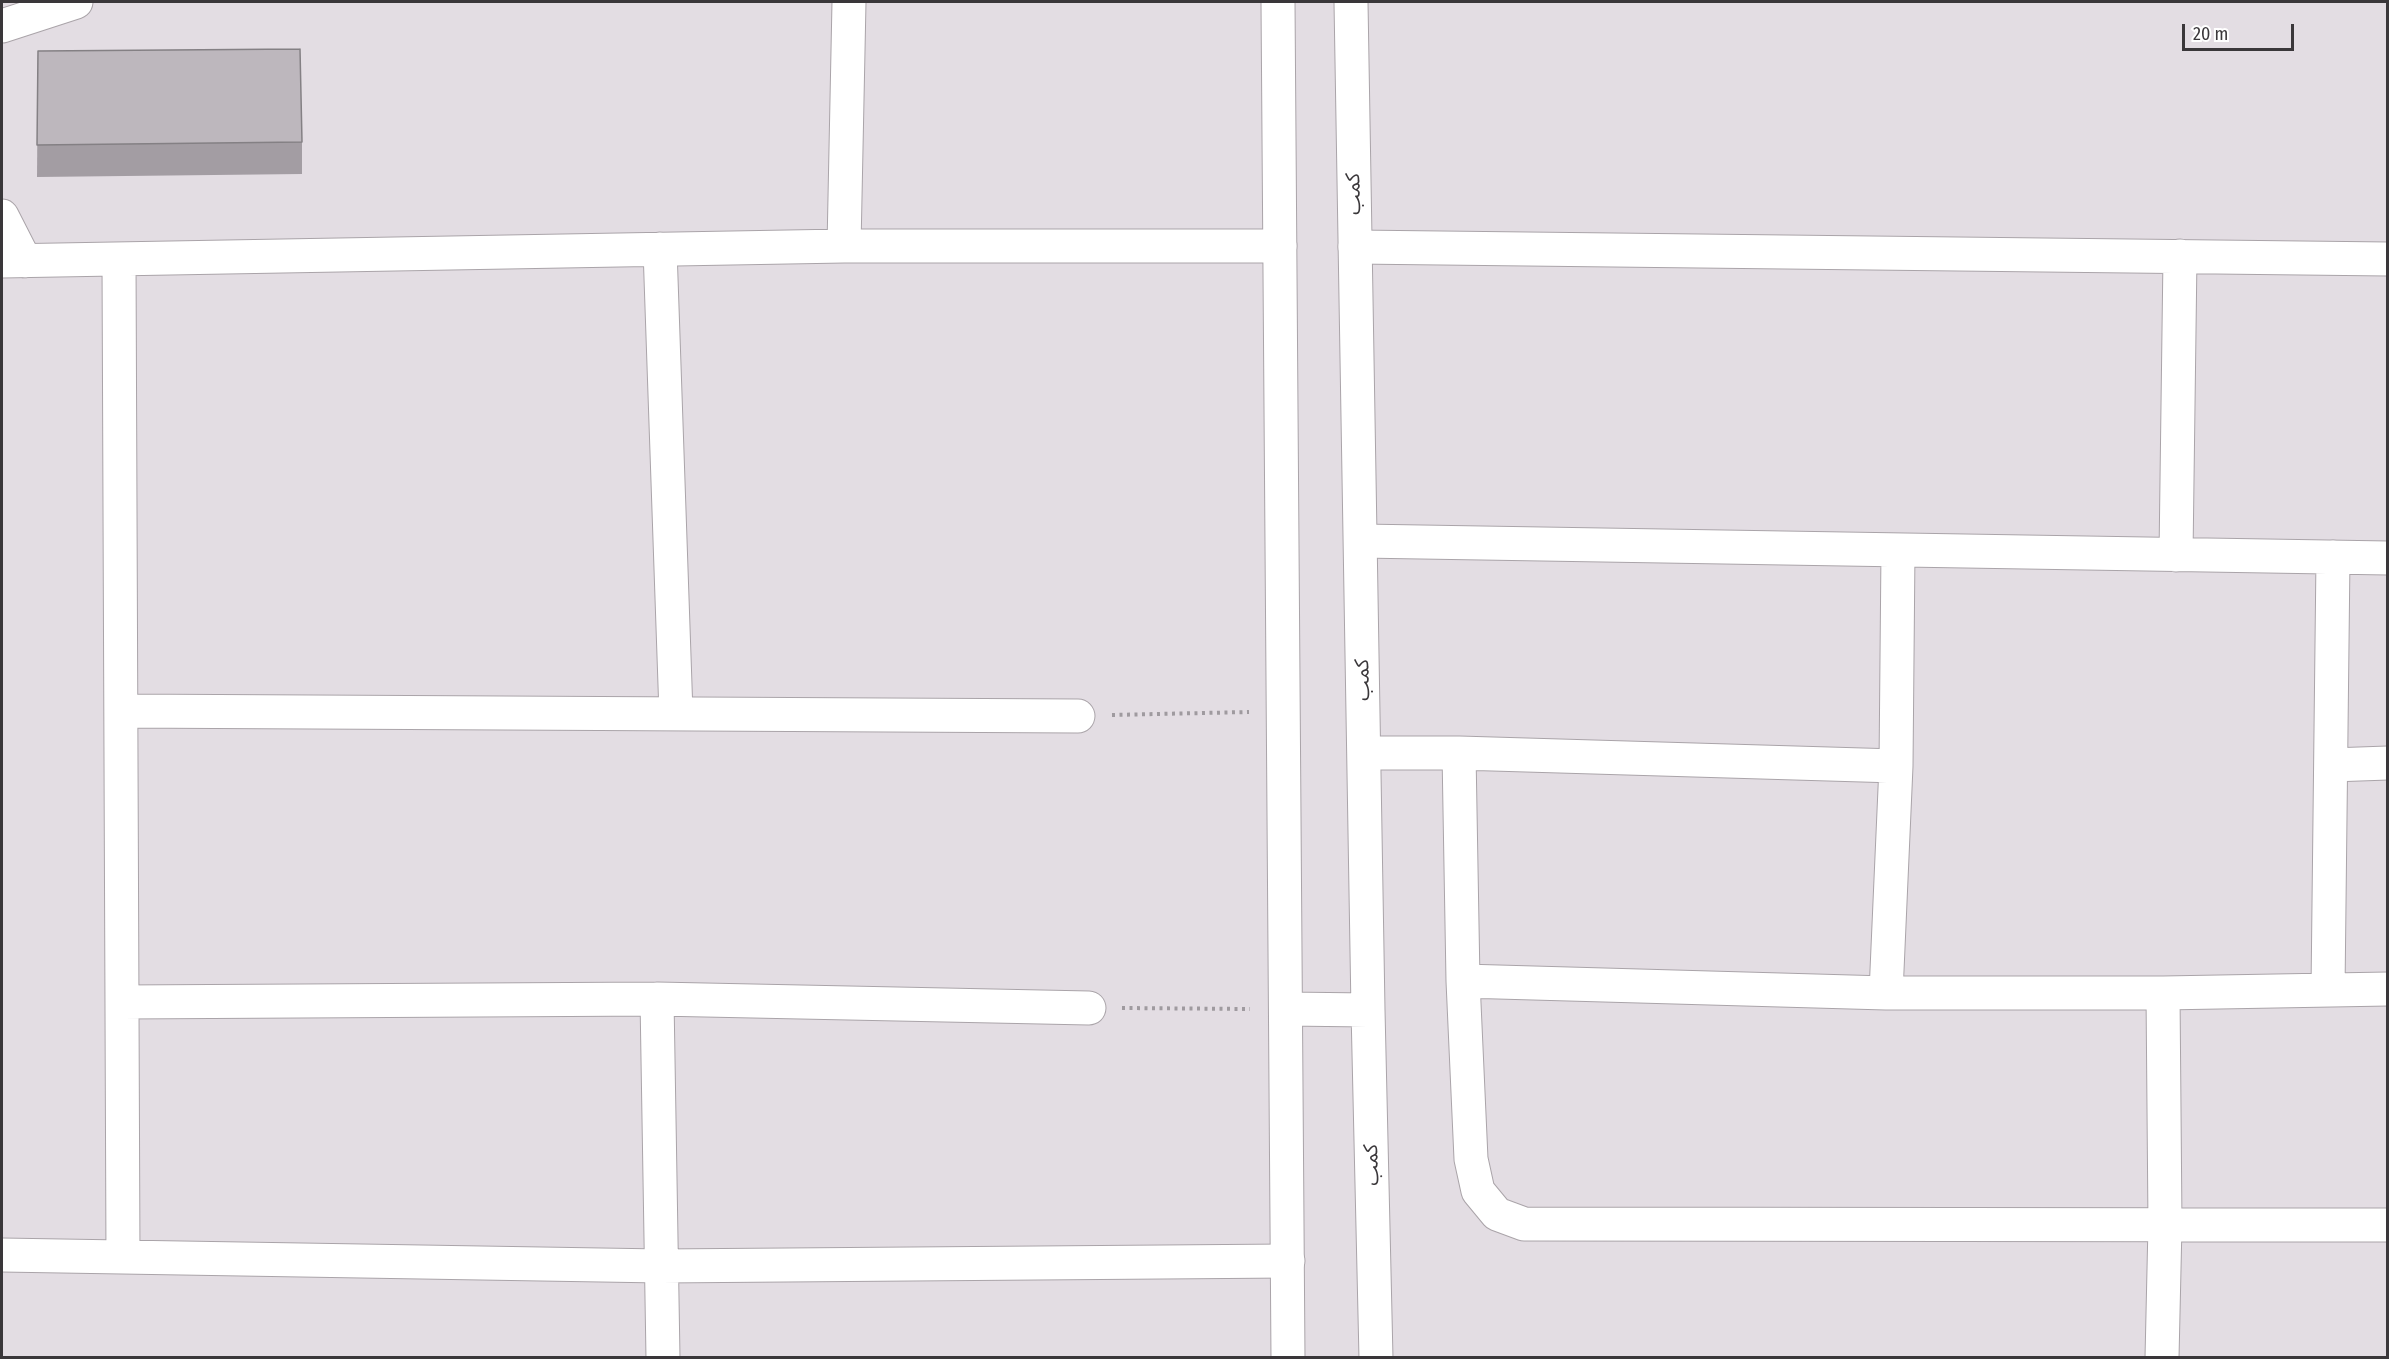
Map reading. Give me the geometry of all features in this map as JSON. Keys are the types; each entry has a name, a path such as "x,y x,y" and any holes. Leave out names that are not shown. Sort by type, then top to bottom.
{"street":[{"path":"2,26 76,2"},
{"path":"844,246 849,2"},
{"path":"1278,2 1288,1358"},
{"name":"کمب","path":"1351,2 1368,1010 1377,1358"},
{"path":"2,216 13,261 844,246 1280,246"},
{"path":"1355,247 2388,259"},
{"path":"660,249 676,714"},
{"path":"2176,555 2180,256"},
{"path":"118,259 123,1257"},
{"path":"1361,541 2388,558"},
{"path":"1886,993 1896,766 1898,550"},
{"path":"2328,990 2333,557"},
{"path":"121,711 1078,716"},
{"path":"1365,753 1459,753 1896,766"},
{"path":"1459,753 1463,981 1471,1158 1478,1191 1497,1214 1524,1224 2388,1225"},
{"path":"2331,765 2388,763"},
{"path":"1463,981 1886,993 2163,993 2388,989"},
{"path":"2162,1358 2165,1225 2163,993"},
{"path":"122,1002 657,999 1089,1008"},
{"path":"657,999 663,1358"},
{"path":"1287,1009 1368,1010"},
{"path":"2,1256 662,1266 1288,1261"}],"path":[{"path":"1078,716 1283,711"},
{"path":"1089,1008 1287,1009"}],"building":[{"path":"300,49 302,142 37,145 38,51"}]}
